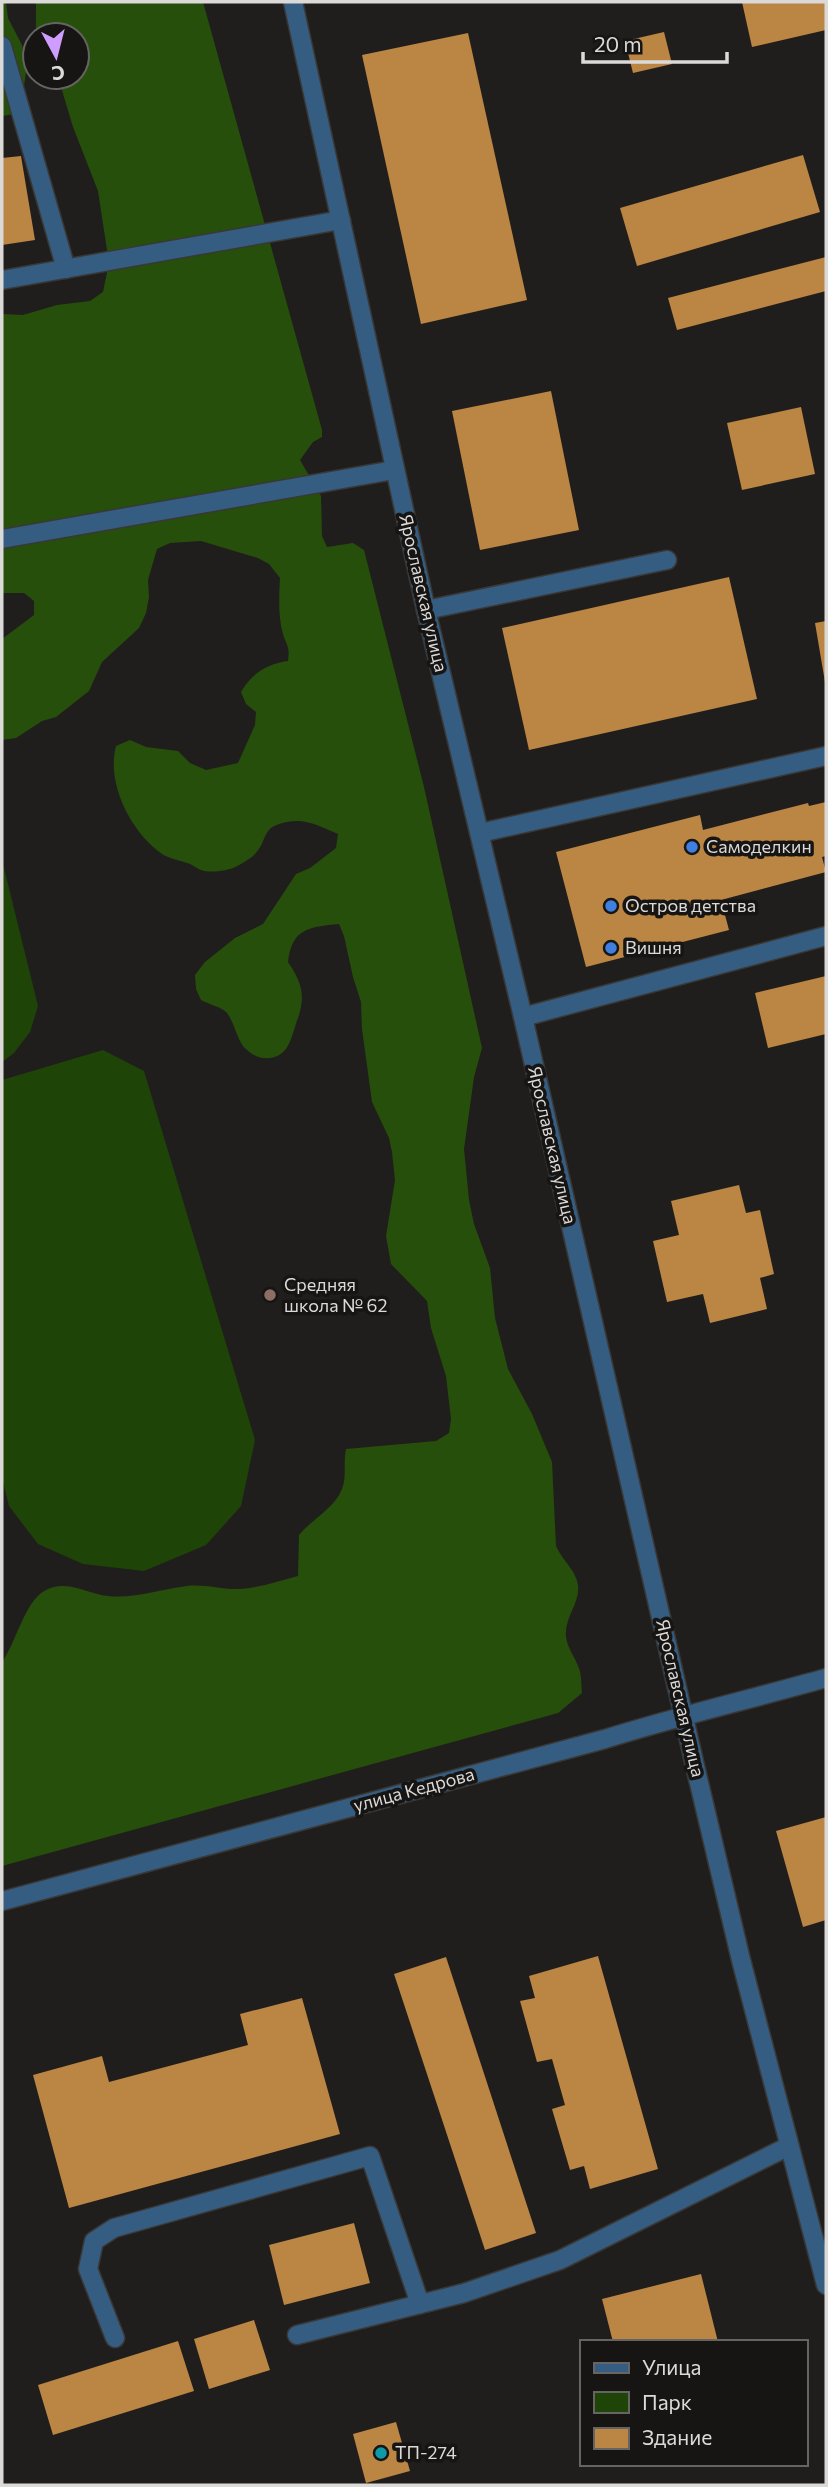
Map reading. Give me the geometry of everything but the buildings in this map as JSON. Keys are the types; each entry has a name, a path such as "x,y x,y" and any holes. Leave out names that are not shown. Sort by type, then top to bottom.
{"street":[{"name":"Ярославская улица","path":"293,2 426,610 741,1960 826,2285"},
{"path":"2,46 66,268"},
{"path":"2,280 341,220"},
{"path":"2,539 394,470"},
{"path":"426,610 667,560"},
{"path":"480,833 826,756"},
{"path":"523,1017 826,936"},
{"name":"улица Кедрова","path":"2,1901 592,1742 684,1714 721,1707 826,1678"},
{"path":"297,2335 464,2292 560,2260 789,2146"},
{"path":"115,2338 88,2269 94,2241 114,2228 370,2157 420,2304"}],"green space":[{"path":"2,2 6,2 8,18 21,43 22,91 14,114 2,116"},
{"path":"36,2 203,2 322,430 322,437 313,442 300,460 321,496 322,536 327,547 353,543 364,550 424,787 482,1048 474,1077 464,1149 469,1200 474,1224 490,1268 495,1318 508,1369 532,1414 552,1462 556,1546 574,1574 578,1586 566,1636 581,1676 582,1693 558,1713 2,1866 2,1662 27,1612 39,1595 61,1586 118,1597 187,1586 240,1589 298,1576 299,1535 339,1496 344,1479 346,1449 436,1441 449,1433 451,1419 446,1376 431,1328 427,1301 391,1264 386,1236 395,1180 392,1152 389,1138 372,1102 361,1002 339,924 311,928 293,942 288,962 299,982 302,1002 290,1041 285,1050 277,1056 261,1058 247,1050 226,1012 201,1000 196,989 195,975 205,962 235,938 263,924 296,874 310,868 336,848 338,834 307,822 278,824 269,830 259,849 245,862 226,870 204,871 165,856 151,845 131,820 118,791 114,761 116,746 130,740 146,747 178,751 190,763 206,770 238,763 255,725 256,712 246,704 241,692 261,670 288,661 280,614 280,578 269,564 258,558 201,541 170,543 157,549 148,580 146,613 139,628 102,662 89,691 56,717 42,721 16,738 2,740 2,639 34,615 34,601 24,593 2,593 2,314 23,315 57,305 90,301 103,292 109,263 98,191 62,91 91,91 91,21 36,21"},
{"path":"2,860 38,1006 30,1032 14,1053 2,1062"},
{"path":"103,1050 144,1071 255,1440 241,1506 206,1545 144,1571 83,1564 38,1544 9,1506 2,1478 2,1080"}],"place":[{"name":"Самоделкин","path":"692,847"},
{"name":"Остров детства","path":"611,906"},
{"name":"Вишня","path":"611,948"},
{"name":"Средняя школа № 62","path":"270,1295"},
{"name":"ТП-274","path":"381,2453"}]}
